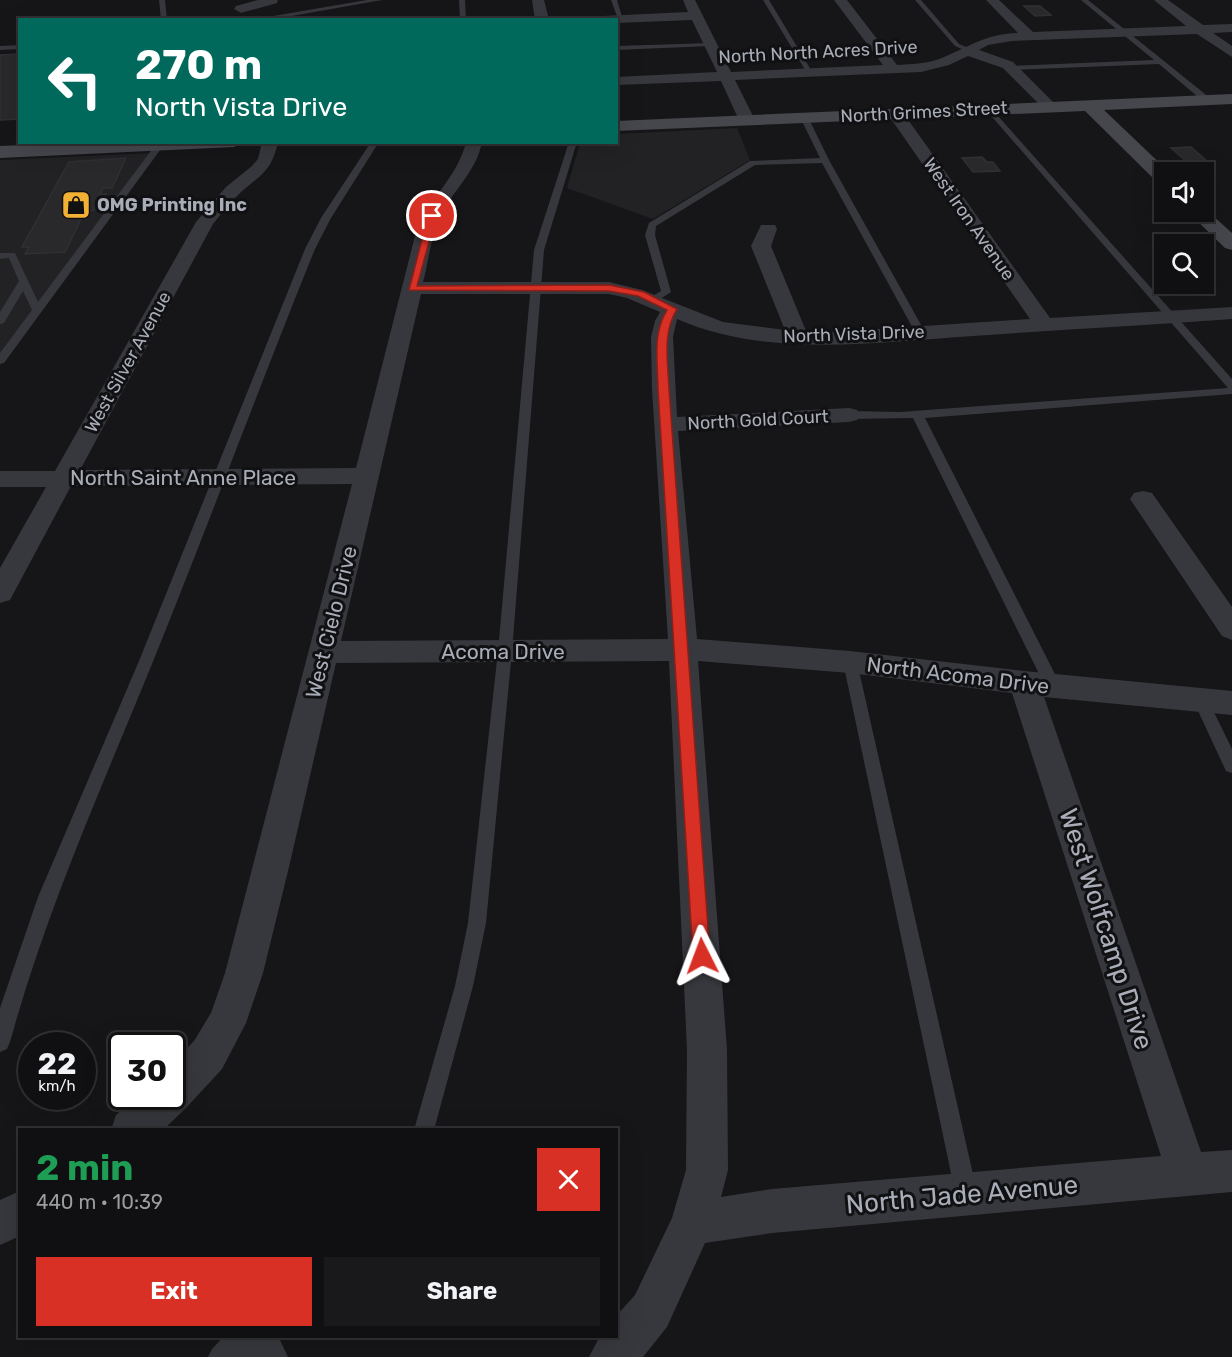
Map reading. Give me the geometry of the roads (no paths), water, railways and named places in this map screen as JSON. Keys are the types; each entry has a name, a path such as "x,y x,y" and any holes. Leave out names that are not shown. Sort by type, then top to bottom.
{"main road":[{"name":"North Grimes Street","path":"618,126 1232,99"},
{"path":"1089,105 1154,168"},
{"path":"0,152 29,147 167,144"},
{"path":"1209,222 1232,244"}],"street":[{"path":"241,9 272,0"},
{"path":"538,0 542,18"},
{"path":"689,0 747,120"},
{"path":"840,0 893,69"},
{"path":"992,0 1029,36"},
{"path":"1160,0 1232,53"},
{"path":"618,19 697,16"},
{"name":"North North Acres Drive","path":"618,81 933,66 984,42 1029,36 1232,28"},
{"path":"968,51 999,60 1011,68 1048,106"},
{"name":"West Iron Avenue","path":"895,113 1044,324"},
{"name":"West Silver Avenue","path":"0,593 205,222 232,191 258,170 266,160 270,144"},
{"name":"West Cielo Drive","path":"186,1079 208,1055 222,1031 244,974 412,288 432,216 466,166 474,144"},
{"path":"768,229 761,246 798,337"},
{"name":"North Vista Drive","path":"412,288 609,288 662,304 701,322 724,328 798,337 834,338 1232,313"},
{"path":"613,1357 651,1311 692,1223 707,1170 707,1050 667,425 662,337 665,321 662,304"},
{"name":"North Gold Court","path":"667,425 849,415"},
{"name":"North Saint Anne Place","path":"0,478 366,476"},
{"path":"1143,499 1232,629"},
{"name":"North Acoma Drive","path":"683,651 717,650 850,662 1039,685 1232,703"},
{"name":"Acoma Drive","path":"324,652 683,651"},
{"name":"West Wolfcamp Drive","path":"1039,685 1188,1175"},
{"name":"West Cielo Drive","path":"133,1128 154,1110"},
{"name":"North Jade Avenue","path":"692,1223 772,1211 1232,1171"},
{"path":"0,1223 18,1214"},
{"path":"253,1338 264,1357"}],"lane":[{"path":"162,0 164,18"},
{"path":"266,18 379,0"},
{"path":"462,0 463,18"},
{"path":"614,0 621,19"},
{"path":"766,0 811,73"},
{"path":"918,0 957,45 968,51"},
{"path":"1084,0 1207,100"},
{"path":"618,48 710,44"},
{"path":"0,48 18,47"},
{"path":"1011,68 1162,62"},
{"path":"990,109 1173,316 1232,388"},
{"path":"804,117 825,160 920,332"},
{"path":"0,361 167,144"},
{"path":"0,1042 7,1013 46,902 146,661 310,249 326,218 374,144"},
{"path":"425,1128 464,986 477,923 505,651 539,250 572,144"},
{"path":"662,304 666,292 650,235 652,225 753,163 825,160"},
{"path":"0,256 12,255 37,310"},
{"path":"0,321 24,281"},
{"path":"849,415 917,414 1232,388"},
{"path":"917,414 1039,685"},
{"path":"850,662 967,1195"},
{"path":"1201,700 1232,766"},
{"path":"219,1357 239,1338"}],"place":[{"name":"OMG Printing Inc","path":"76,205"}]}
